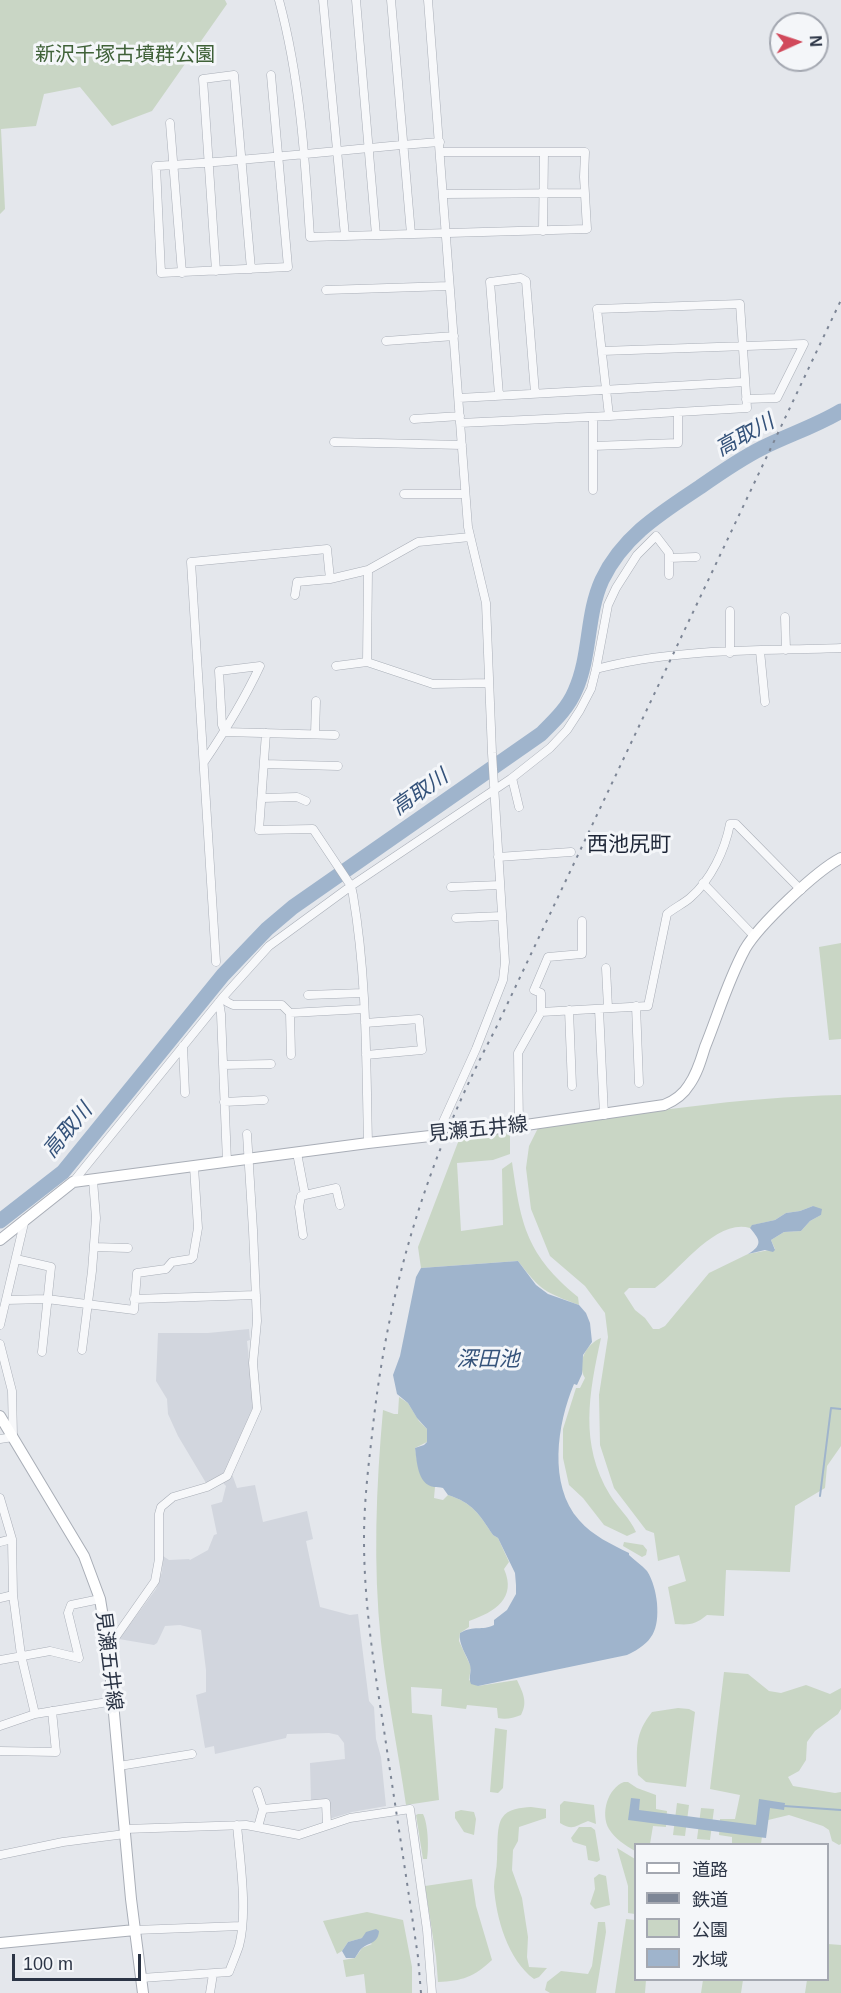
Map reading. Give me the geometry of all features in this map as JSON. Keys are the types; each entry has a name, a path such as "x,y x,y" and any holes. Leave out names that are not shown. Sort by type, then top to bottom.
{"main road":[{"name":"見瀬五井線","path":"73,1182 604,1115 664,1105 674,1101 690,1085 732,978 744,951 754,936 801,890 841,858"},
{"path":"0,1240 73,1182"},
{"name":"見瀬五井線","path":"0,1416 84,1556 100,1599 114,1701 125,1831 143,1993"},
{"path":"0,1943 135,1930"}],"street":[{"path":"279,0 291,43 296,73 305,154 310,237 587,229 585,152 441,152"},
{"path":"323,0 345,236"},
{"path":"356,0 376,236"},
{"path":"392,0 411,234"},
{"path":"428,0 465,494 470,537 485,593 505,962 503,980 472,1058 437,1135"},
{"path":"216,271 203,79 234,75 251,269"},
{"path":"271,75 279,156 288,267 161,273 156,166 209,163 279,156 440,142"},
{"path":"170,123 182,273"},
{"path":"543,231 544,152"},
{"path":"444,194 585,193"},
{"path":"499,395 490,282 521,278 526,281 535,393"},
{"path":"326,290 450,286"},
{"path":"414,419 593,417 747,408 740,304 597,309 609,416"},
{"path":"386,341 454,336"},
{"path":"602,351 804,344 777,398 746,399"},
{"path":"459,398 745,382"},
{"path":"593,446 678,443 678,412"},
{"path":"593,417 593,490"},
{"path":"334,442 462,445"},
{"path":"404,494 465,494"},
{"path":"73,1182 248,967 281,935 350,884 512,778 550,748 567,730 591,689 597,669 608,605 626,570 656,536 669,553 669,575"},
{"path":"295,595 297,582 330,579 368,570 418,542 470,537"},
{"path":"216,962 191,562 327,549 330,579"},
{"path":"669,558 696,557"},
{"path":"367,662 368,570"},
{"path":"730,610 730,652"},
{"path":"785,617 786,650"},
{"path":"597,669 636,660 730,652 841,648"},
{"path":"760,651 765,702"},
{"path":"336,666 367,662 433,684 489,683"},
{"path":"204,762 225,732 245,698 260,666 219,672 222,725 225,732"},
{"path":"315,734 316,701"},
{"path":"225,732 335,735"},
{"path":"266,733 260,830 314,829 350,884 357,924 363,993 368,1143"},
{"path":"264,764 338,766"},
{"path":"512,778 519,807"},
{"path":"263,798 297,797 306,801"},
{"path":"541,1012 648,1006 667,914 690,898 723,853 730,824 736,824 801,890"},
{"path":"498,857 571,852"},
{"path":"702,883 754,936"},
{"path":"451,887 500,885"},
{"path":"456,918 502,916"},
{"path":"519,1126 518,1053 541,1012 541,993 534,990 548,957 582,954 582,921"},
{"path":"604,1115 603,1008 606,968"},
{"path":"308,995 363,993"},
{"path":"221,1000 233,1005 282,1005 290,1013 291,1055"},
{"path":"221,1000 227,1162"},
{"path":"636,1006 639,1083"},
{"path":"290,1013 364,1009"},
{"path":"569,1010 572,1086"},
{"path":"365,1023 419,1019 422,1050 366,1055"},
{"path":"183,1047 185,1093"},
{"path":"223,1065 271,1064"},
{"path":"224,1102 264,1101"},
{"path":"108,1648 155,1581 159,1559 161,1507 173,1497 207,1487 227,1476 257,1409 253,1363 256,1337 256,1295 247,1134"},
{"path":"297,1153 304,1195"},
{"path":"6,1300 48,1299 134,1310 137,1273 166,1269 172,1262 193,1257 198,1228 194,1167"},
{"path":"82,1350 96,1218 93,1180"},
{"path":"303,1235 299,1207 301,1196 336,1188 340,1205"},
{"path":"0,1324 26,1218"},
{"path":"94,1247 128,1248"},
{"path":"16,1259 51,1267 42,1352"},
{"path":"134,1299 256,1295"},
{"path":"0,1344 12,1391 13,1437 0,1439"},
{"path":"0,1498 12,1539 13,1595 21,1655 35,1714"},
{"path":"0,1542 12,1539"},
{"path":"0,1598 13,1595"},
{"path":"0,1660 50,1651 79,1658 68,1613 71,1605 100,1599"},
{"path":"0,1726 35,1714 114,1701"},
{"path":"0,1751 56,1752 52,1711"},
{"path":"119,1766 192,1754"},
{"path":"257,1791 263,1809 258,1827"},
{"path":"263,1809 326,1803 327,1825"},
{"path":"0,1855 125,1831 237,1825 299,1834 358,1816 410,1809 427,1930 432,1993"},
{"path":"141,1978 229,1972 238,1947 241,1926 242,1887 237,1825"},
{"path":"135,1930 241,1926"},
{"path":"210,1993 213,1974"}],"shaded area":[{"path":"249,1329 250,1340 247,1341 254,1405 224,1473 206,1483 178,1436 168,1414 167,1399 156,1381 158,1333 208,1333"},
{"path":"232,1474 237,1488 255,1485 263,1522 307,1511 313,1539 306,1541 320,1607 350,1615 358,1614 369,1701 374,1707 376,1739 381,1757 386,1806 329,1819 328,1800 311,1801 310,1763 345,1759 344,1743 338,1735 329,1733 287,1734 286,1738 215,1754 214,1746 205,1748 196,1695 206,1692 201,1630 180,1625 165,1626 154,1645 119,1639 156,1589 162,1572 163,1556 169,1560 190,1560 208,1550 214,1535 217,1534 211,1505 222,1502 226,1486 222,1482 226,1482"}],"green space":[{"name":"新沢千塚古墳群公園","path":"0,0 225,0 227,4 152,111 112,126 80,87 44,94 36,126 1,129 5,209 0,214"},
{"path":"841,943 841,1039 829,1040 819,947"},
{"path":"841,1095 841,1446 827,1466 825,1488 795,1506 790,1572 726,1570 724,1616 707,1615 692,1624 675,1624 668,1587 686,1581 679,1555 658,1561 654,1533 646,1530 614,1488 600,1445 599,1395 608,1337 605,1313 585,1286 550,1256 531,1209 526,1168 529,1146 538,1128 689,1107 803,1096","holes":["813,1206 821,1215 810,1221 801,1231 784,1232 771,1240 775,1249 748,1254 709,1273 665,1326 659,1329 653,1329 635,1310 624,1293 629,1288 655,1288 699,1248 724,1231 737,1227 750,1228 753,1225 775,1220 786,1213"]},
{"path":"504,1133 510,1136 510,1154 493,1160 457,1163 461,1231 503,1225 502,1169 512,1162 523,1222 529,1238 547,1267 578,1297 579,1305 558,1297 538,1285 518,1261 421,1268 418,1247 460,1137"},
{"path":"601,1338 590,1398 590,1437 600,1476 610,1495 636,1532 627,1536 604,1525 583,1498 569,1485 563,1458 563,1429 576,1388 580,1388 585,1378 582,1372 582,1360 587,1349"},
{"path":"399,1397 408,1403 427,1429 427,1442 415,1448 422,1476 425,1481 435,1487 434,1498 443,1500 448,1495 470,1506 498,1538 509,1562 504,1569 508,1588 501,1602 487,1613 469,1621 469,1627 460,1633 459,1641 471,1667 469,1680 478,1686 517,1680 524,1702 521,1715 501,1719 498,1718 497,1708 467,1705 466,1709 441,1706 442,1689 411,1687 412,1713 432,1715 439,1800 406,1805 381,1642 376,1555 383,1410 398,1414"},
{"path":"624,1542 643,1545 647,1550 646,1555 642,1557 623,1546"},
{"path":"724,1672 748,1674 769,1691 781,1693 806,1685 830,1694 841,1688 841,1709 838,1714 815,1731 807,1742 806,1760 799,1771 788,1777 793,1786 841,1792 841,1844 832,1841 829,1830 823,1826 789,1815 764,1821 761,1843 732,1843 732,1837 719,1835 720,1819 735,1819 740,1795 710,1789"},
{"path":"678,1708 695,1712 686,1787 646,1782 638,1775 637,1766 637,1749 642,1727 652,1712"},
{"path":"495,1728 507,1730 503,1788 498,1793 490,1792"},
{"path":"628,1782 656,1795 656,1809 667,1811 666,1827 653,1826 650,1843 634,1843 634,1850 620,1842 611,1833 606,1823 607,1802 618,1785"},
{"path":"564,1801 594,1805 596,1824 588,1821 571,1827 560,1823 560,1805"},
{"path":"677,1803 689,1805 685,1836 673,1835"},
{"path":"531,1807 546,1809 546,1818 519,1827 518,1841 513,1850 512,1870 522,1898 528,1937 529,1967 547,1968 534,1979 525,1971 510,1950 497,1912 494,1887 500,1822 511,1810"},
{"path":"701,1808 714,1809 710,1840 697,1839"},
{"path":"461,1810 474,1812 476,1819 474,1835 464,1832 455,1818 455,1812"},
{"path":"423,1814 426,1824 427,1859 423,1859 416,1815"},
{"path":"579,1827 591,1827 595,1830 600,1860 597,1862 588,1860 586,1846 573,1842 571,1838"},
{"path":"617,1848 634,1858 634,1914 628,1913 628,1886"},
{"path":"599,1874 606,1876 610,1905 595,1909 590,1904 595,1889 594,1878"},
{"path":"472,1879 476,1906 492,1960 467,1977 438,1982 425,1886"},
{"path":"367,1912 403,1920 412,1967 412,1993 366,1993 364,1974 346,1977 343,1960 355,1958 362,1948 372,1944 362,1938 348,1942 337,1954 323,1921"},
{"path":"626,1919 634,1920 634,1981 646,1981 645,1993 615,1993"},
{"path":"598,1922 605,1922 606,1932 596,1993 550,1993 545,1990 547,1982 561,1971 588,1974 592,1966"},
{"path":"829,1944 841,1945 841,1993 805,1993 807,1981 829,1981"},
{"path":"703,1981 743,1981 741,1993 701,1993"}],"water":[{"path":"813,1206 822,1209 821,1215 810,1221 801,1231 784,1232 771,1240 775,1250 773,1252 765,1250 748,1254 758,1244 750,1228 752,1225 775,1220 786,1213"},
{"name":"深田池","path":"518,1261 536,1285 548,1294 579,1305 586,1313 590,1323 592,1342 583,1355 582,1374 577,1385 574,1384 568,1400 560,1435 558,1454 563,1490 569,1506 584,1526 602,1539 629,1553 647,1571 656,1595 657,1621 652,1635 643,1646 627,1655 478,1686 471,1684 470,1665 461,1645 460,1633 494,1625 494,1620 507,1610 516,1594 515,1573 498,1538 493,1535 475,1510 448,1495 443,1488 428,1485 421,1477 415,1448 427,1442 427,1429 408,1403 397,1394 393,1375 400,1356 416,1277 421,1268"},
{"path":"631,1798 640,1799 639,1810 756,1825 759,1799 785,1803 784,1810 770,1808 766,1838 628,1820"},
{"path":"376,1929 379,1931 375,1941 361,1949 355,1958 346,1958 342,1951 348,1942 362,1938 366,1932"}],"waterway":[{"name":"高取川","path":"0,1221 63,1172 223,975 267,929 293,907 541,734 556,719 565,709 580,678 593,607 602,580 611,564 632,538 657,516 738,461 841,411"},
{"path":"820,1496 831,1408 841,1409"},
{"path":"784,1806 841,1810"}],"railway":[{"path":"421,1993 418,1957 373,1659 364,1563 365,1513 372,1435 388,1329 400,1277 430,1176 471,1078 841,300"}],"district":[{"name":"西池尻町","path":"629,845"}]}
